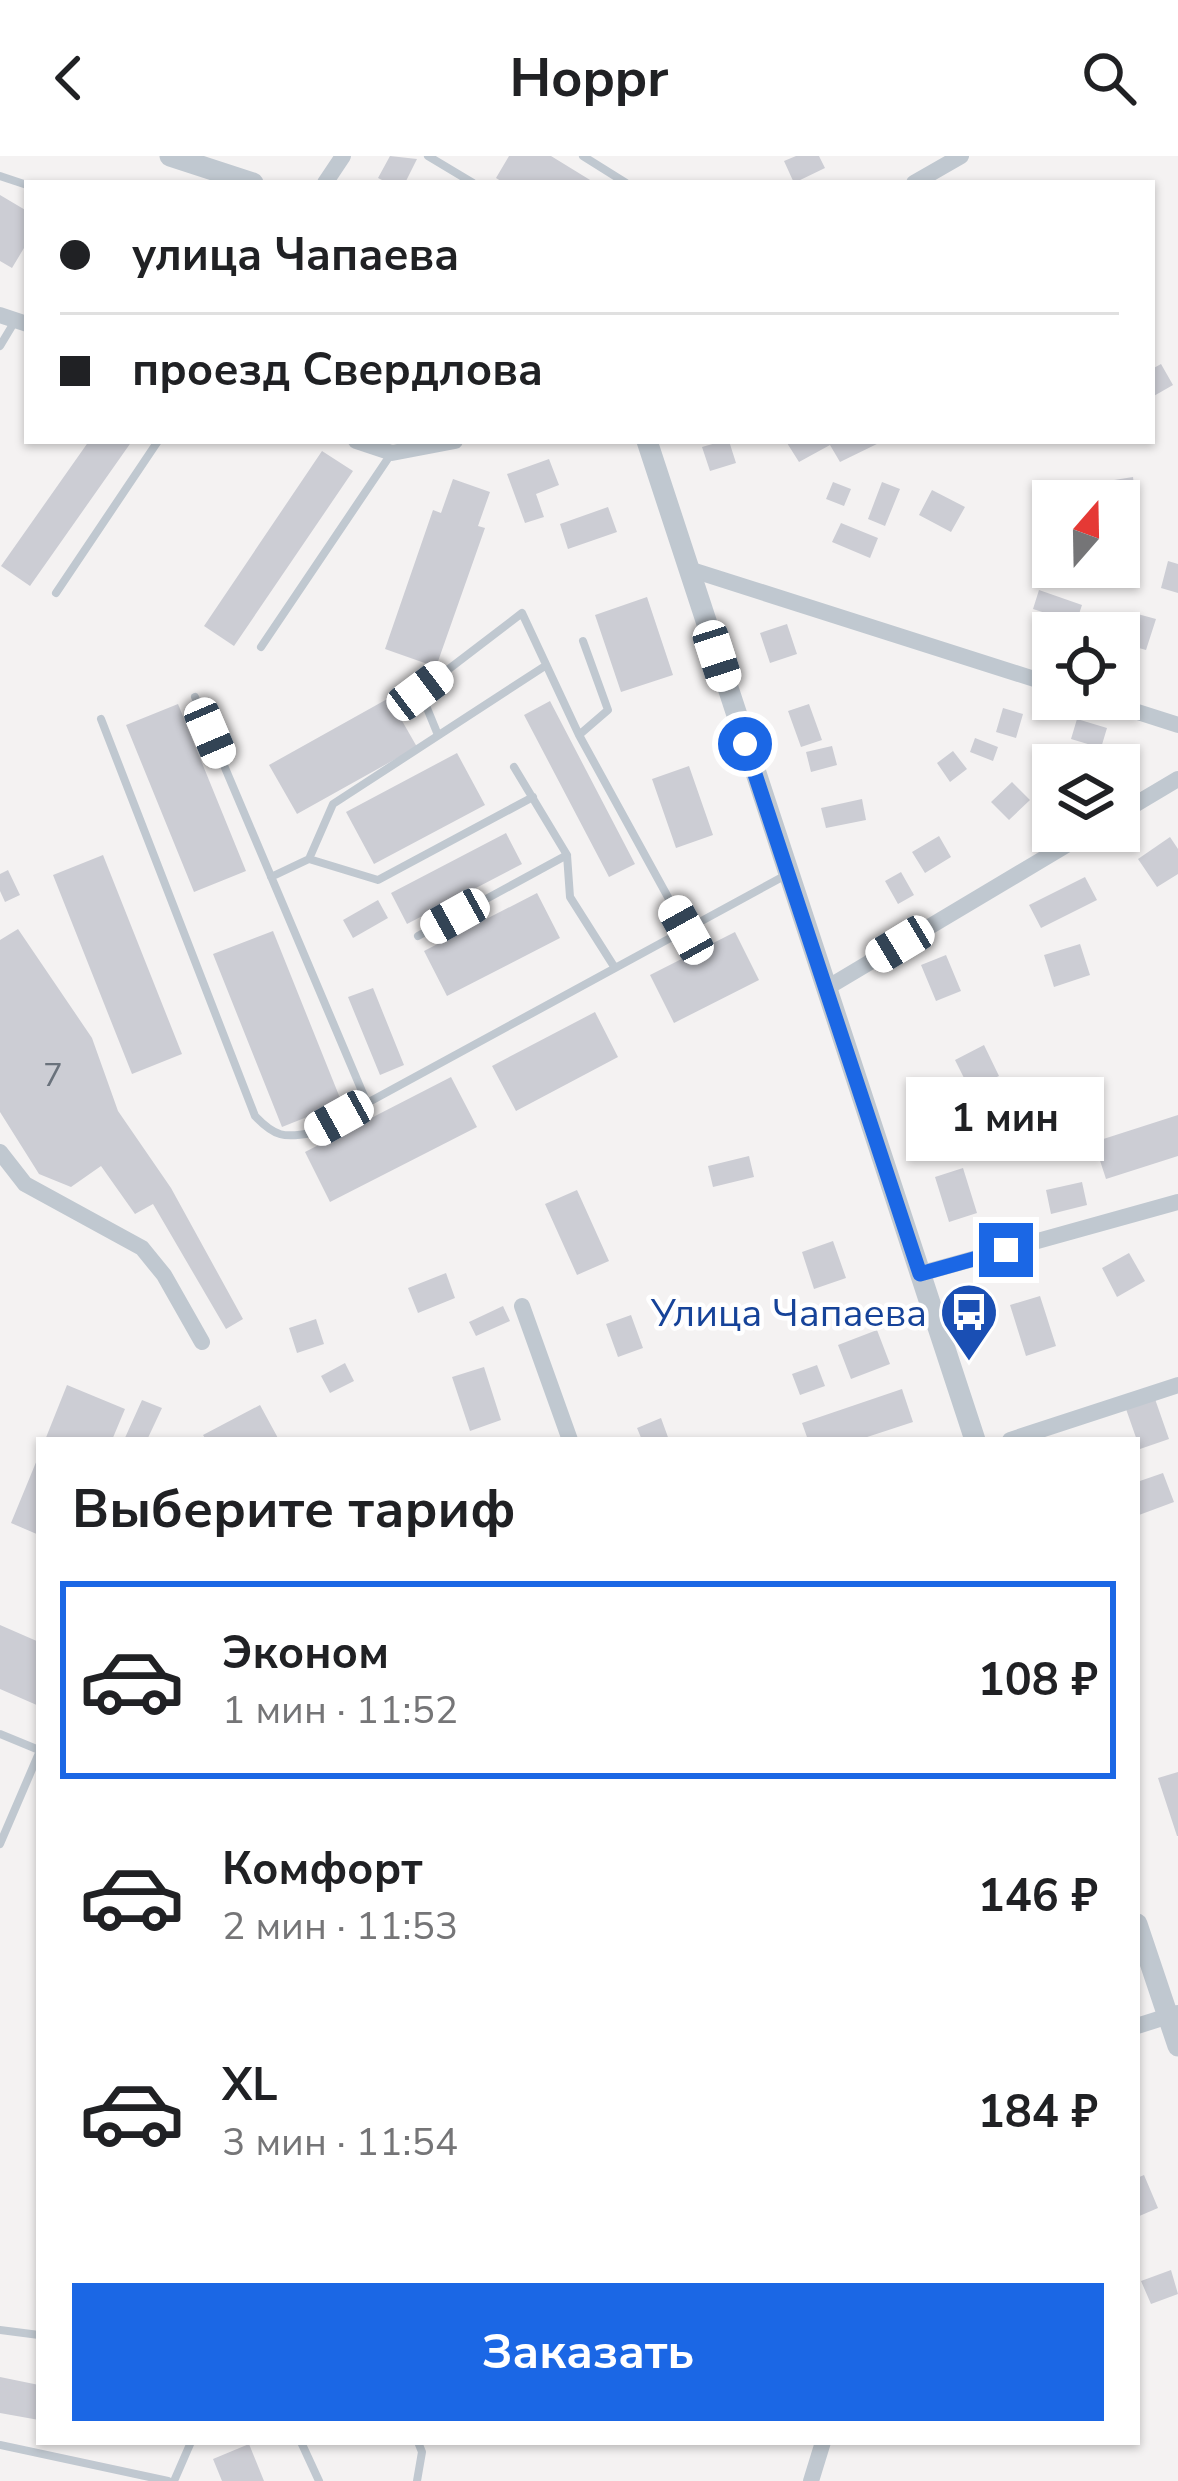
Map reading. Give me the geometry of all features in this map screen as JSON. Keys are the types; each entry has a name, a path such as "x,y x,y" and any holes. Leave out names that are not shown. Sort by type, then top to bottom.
{"street":[{"path":"170,156 245,180"},
{"path":"919,180 961,156"},
{"path":"365,444 392,453 439,444"},
{"path":"647,444 974,1437"},
{"path":"688,569 1032,678"},
{"path":"1140,713 1178,725"},
{"path":"1140,802 1178,779"},
{"path":"825,989 1055,852"},
{"path":"0,1152 25,1184 142,1248 164,1275 202,1342"},
{"path":"920,1274 1178,1202"},
{"path":"522,1306 569,1437"},
{"path":"1019,1437 1178,1385"},
{"path":"1140,1932 1173,2014 1178,2047"},
{"path":"1140,2025 1173,2014"},
{"path":"811,2481 822,2445"}],"lane":[{"path":"428,156 468,180"},
{"path":"583,156 621,180"},
{"path":"0,346 14,320"},
{"path":"56,593 156,444"},
{"path":"262,647 392,453"},
{"path":"438,735 420,691 522,613 579,735 686,930"},
{"path":"579,735 608,710 583,641"},
{"path":"271,877 309,859 333,804 545,666"},
{"path":"195,697 367,1103"},
{"path":"101,719 255,1116 284,1138 312,1133 788,874"},
{"path":"514,766 567,855 570,896 615,968"},
{"path":"309,859 378,880 532,797"},
{"path":"418,936 567,855"},
{"path":"0,1733 36,1750"},
{"path":"0,1844 36,1758"},
{"path":"0,2330 36,2335"},
{"path":"0,2444 171,2481 189,2445"},
{"path":"302,2445 319,2481"},
{"path":"417,2481 419,2445"}],"building":[{"path":"390,156 417,159 406,180 378,178"},
{"path":"509,156 551,156 590,180 499,180 496,178"},
{"path":"819,156 825,168 793,180 784,161"},
{"path":"0,195 24,209 24,248 12,268 0,261"},
{"path":"1161,364 1173,385 1155,395 1155,367"},
{"path":"87,444 130,444 30,586 1,566"},
{"path":"730,444 736,463 710,471 702,447"},
{"path":"788,444 877,444 840,462 830,445 799,462"},
{"path":"322,451 353,471 234,646 204,626"},
{"path":"549,459 559,485 536,494 544,517 525,523 507,474"},
{"path":"453,479 490,492 478,526 485,528 436,667 385,649 433,510 441,513"},
{"path":"833,482 851,489 844,506 826,499"},
{"path":"882,482 900,489 885,526 868,519"},
{"path":"932,490 965,507 951,532 919,515"},
{"path":"608,507 617,532 568,549 560,524"},
{"path":"841,523 878,538 870,558 832,542"},
{"path":"1168,561 1178,564 1178,593 1161,588"},
{"path":"1039,590 1082,605 1080,612 1033,609"},
{"path":"647,597 673,675 621,692 595,615"},
{"path":"1140,615 1156,619 1146,650 1140,648"},
{"path":"787,624 797,654 770,663 760,633"},
{"path":"389,698 417,747 297,814 269,765"},
{"path":"550,701 635,864 609,877 524,715"},
{"path":"178,704 246,871 194,892 126,725"},
{"path":"809,704 822,740 801,747 788,711"},
{"path":"1003,708 1023,714 1016,738 996,732"},
{"path":"1077,720 1107,728 1102,744 1071,739"},
{"path":"975,738 998,747 993,761 970,752"},
{"path":"832,746 837,765 811,772 806,752"},
{"path":"953,751 967,769 950,782 937,763"},
{"path":"457,753 485,805 374,864 346,812"},
{"path":"689,766 713,835 676,848 652,779"},
{"path":"1012,782 1030,800 1009,820 991,802"},
{"path":"862,799 866,820 826,828 821,808"},
{"path":"506,833 522,864 407,924 391,893"},
{"path":"939,836 951,857 925,873 912,852"},
{"path":"1170,837 1178,849 1178,874 1157,887 1138,859"},
{"path":"103,855 182,1054 132,1074 53,875"},
{"path":"8,870 20,895 5,902 0,874"},
{"path":"901,872 914,895 898,904 885,881"},
{"path":"1085,877 1097,900 1041,928 1029,905"},
{"path":"537,893 560,938 447,996 424,951"},
{"path":"378,900 388,918 353,938 343,920"},
{"path":"18,929 92,1038 118,1111 171,1188 243,1319 226,1329 153,1204 135,1214 101,1166 71,1187 39,1174 0,1112 0,940"},
{"path":"273,931 342,1103 282,1127 213,954"},
{"path":"735,932 759,980 674,1023 650,975"},
{"path":"1080,944 1090,975 1054,987 1044,955"},
{"path":"946,955 961,991 936,1001 921,965"},
{"path":"373,988 404,1065 380,1075 348,997"},
{"path":"595,1012 618,1057 516,1111 492,1066"},
{"path":"984,1045 999,1076 970,1090 955,1060"},
{"path":"451,1077 477,1127 330,1202 305,1152"},
{"path":"933,1079 945,1108 920,1119 908,1089"},
{"path":"1178,1115 1178,1156 1106,1179 1094,1142"},
{"path":"749,1156 754,1177 713,1187 708,1166"},
{"path":"963,1168 977,1213 949,1222 935,1177"},
{"path":"1082,1182 1087,1205 1051,1214 1046,1190"},
{"path":"577,1190 609,1261 577,1275 545,1204"},
{"path":"833,1241 846,1278 814,1289 802,1252"},
{"path":"1129,1253 1145,1281 1117,1297 1102,1268"},
{"path":"446,1273 455,1298 418,1313 408,1288"},
{"path":"1040,1296 1056,1346 1026,1356 1010,1305"},
{"path":"503,1306 510,1321 476,1336 469,1322"},
{"path":"631,1315 643,1348 618,1357 606,1324"},
{"path":"316,1319 324,1344 297,1353 289,1328"},
{"path":"877,1330 890,1364 851,1379 838,1345"},
{"path":"345,1363 354,1381 330,1393 321,1376"},
{"path":"817,1365 825,1386 800,1395 792,1374"},
{"path":"484,1367 501,1420 470,1431 452,1377"},
{"path":"67,1385 125,1409 113,1437 46,1437"},
{"path":"902,1389 913,1422 867,1437 807,1437 802,1423"},
{"path":"1155,1399 1169,1439 1140,1449 1140,1437 1136,1437 1126,1409"},
{"path":"142,1400 162,1408 148,1437 125,1437"},
{"path":"260,1405 277,1437 204,1437"},
{"path":"661,1418 668,1437 641,1437 637,1428"},
{"path":"36,1462 36,1534 11,1523"},
{"path":"1163,1473 1174,1502 1140,1515 1140,1481"},
{"path":"0,1625 36,1641 36,1705 0,1689"},
{"path":"1178,1772 1178,1836 1177,1836 1158,1778"},
{"path":"1144,2175 1158,2208 1140,2216 1140,2177"},
{"path":"1171,2270 1178,2294 1151,2304 1141,2281"},
{"path":"0,2377 36,2384 36,2419 0,2413"},
{"path":"249,2445 264,2481 222,2481 213,2459"}],"place":[{"name":"Улица Чапаева","path":"969,1363"}],"route":[{"path":"745,744 920,1274 1006,1250"}]}
